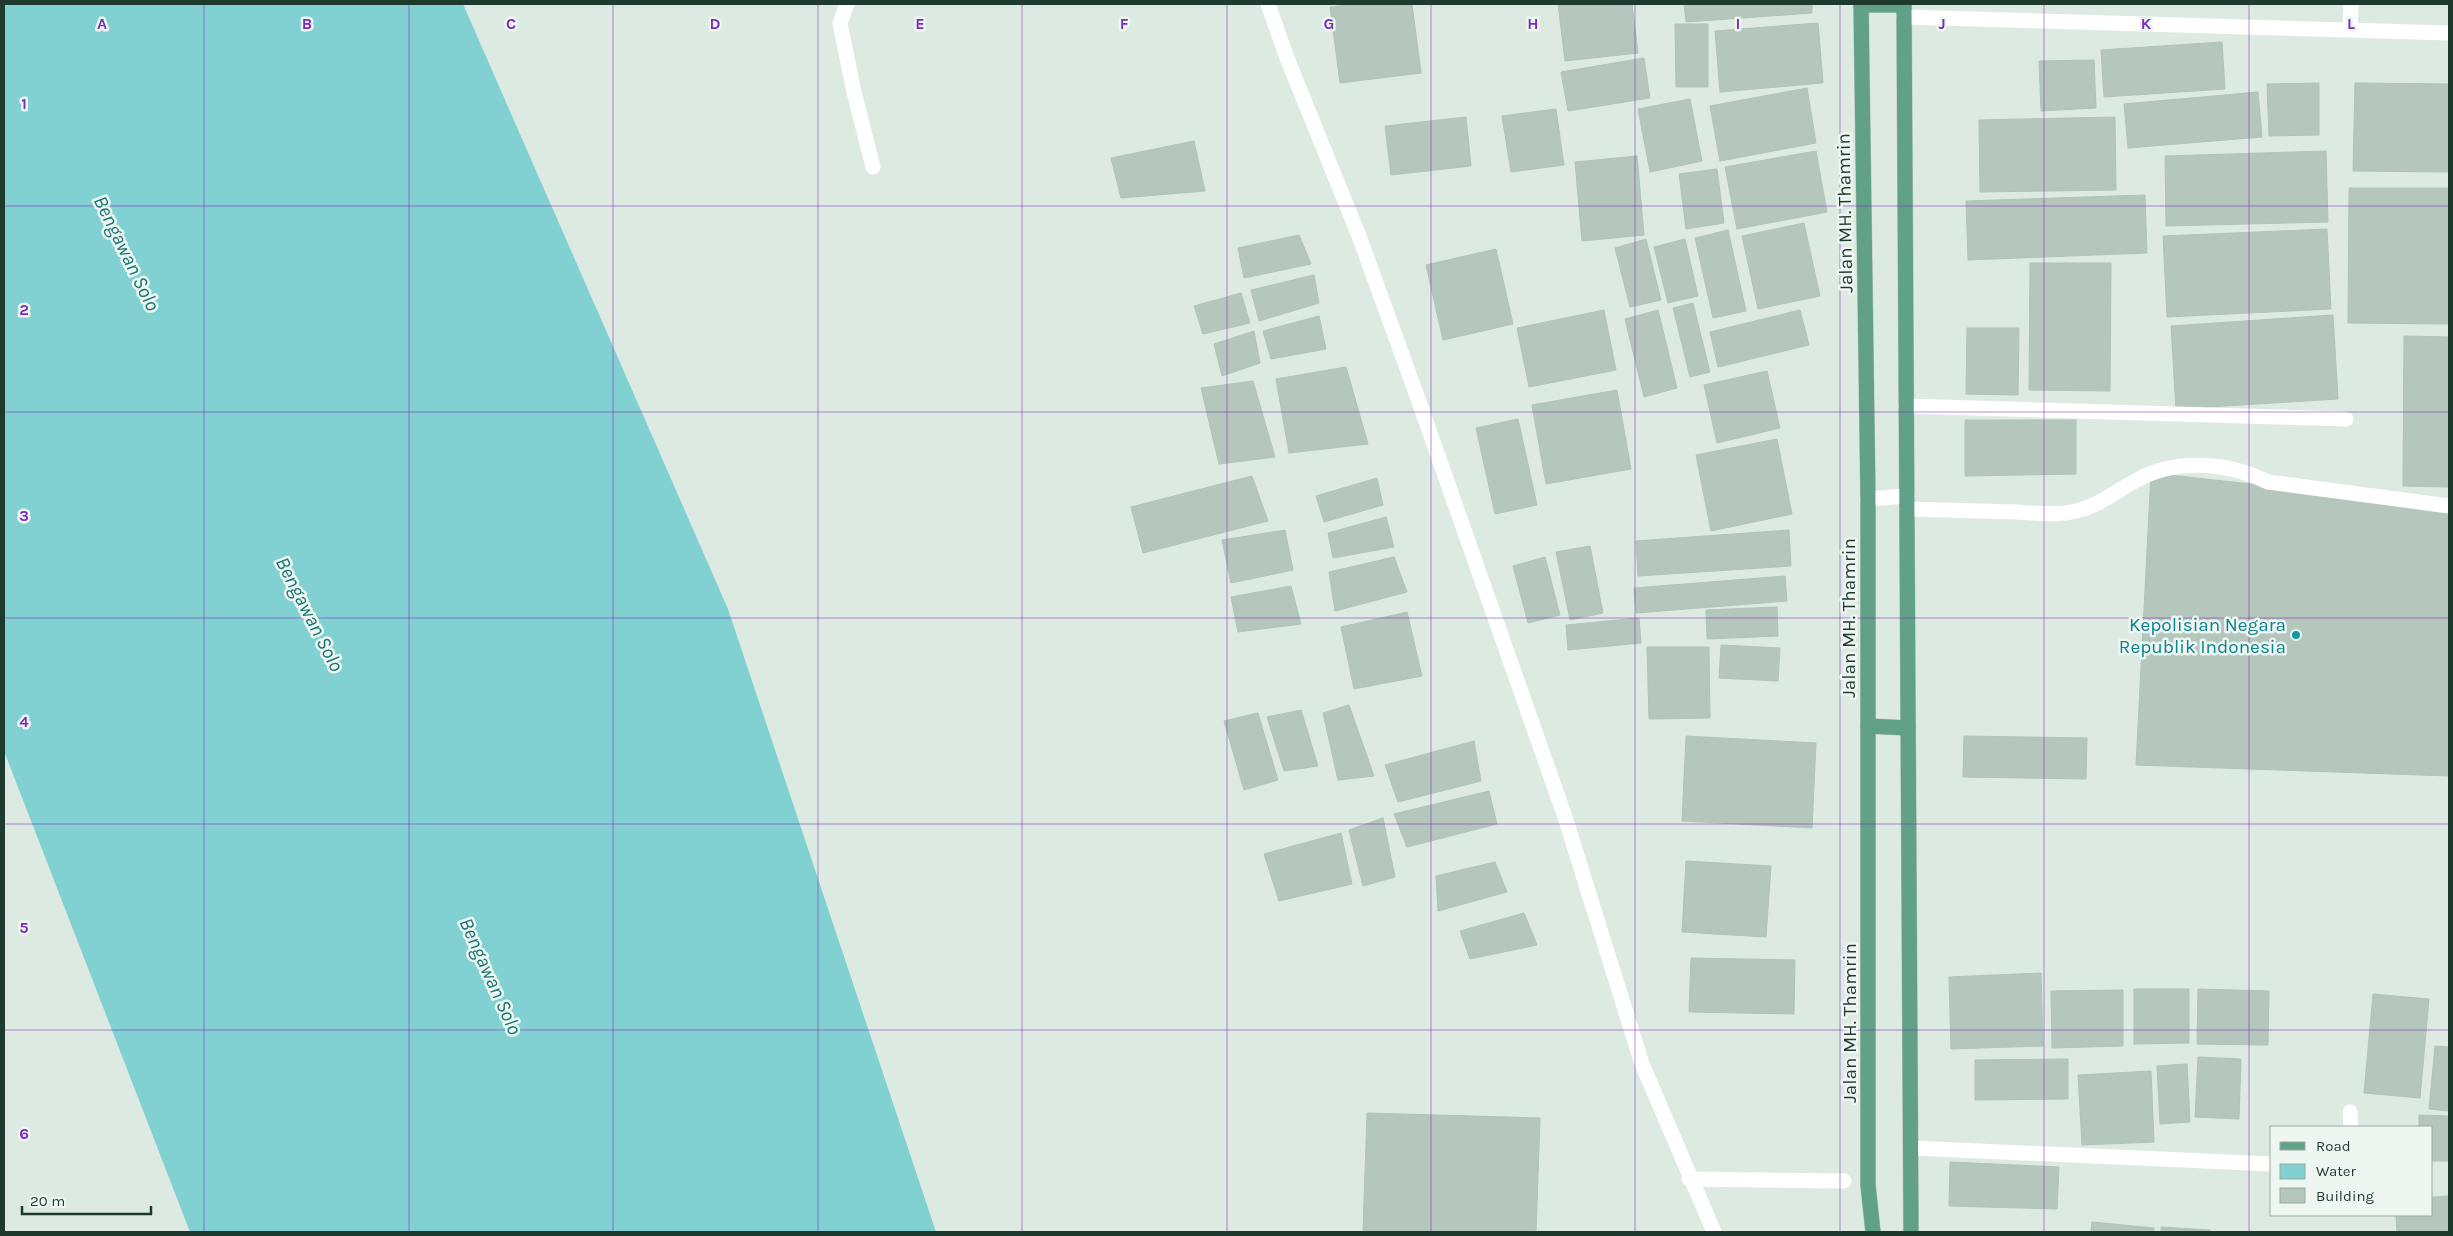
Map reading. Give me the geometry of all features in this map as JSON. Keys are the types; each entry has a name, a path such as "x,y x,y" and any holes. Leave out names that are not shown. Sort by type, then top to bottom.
{"main road":[{"path":"1861,4 1904,9 1911,1232"},
{"name":"Jalan MH. Thamrin","path":"1861,4 1868,499 1868,1185 1872,1232"},
{"path":"1868,726 1908,728"}],"street":[{"path":"847,4 840,23 854,92 873,167"},
{"path":"1268,4 1287,58 1359,236 1421,405 1565,816 1642,1064 1689,1179 1714,1232"},
{"path":"2350,30 2351,4"},
{"path":"1904,9 2449,33"},
{"path":"1906,406 2346,419"},
{"path":"1868,499 2063,514 2090,508 2138,479 2161,469 2177,466 2224,467 2245,472 2268,482 2449,506"},
{"path":"1912,1148 2270,1164"},
{"path":"1689,1179 1844,1181"}],"water":[{"name":"Bengawan Solo","path":"4,4 463,4 728,609 936,1232 190,1232 4,751"}],"building":[{"path":"1355,4 1412,4 1421,73 1340,83 1330,7"},
{"path":"1558,4 1632,4 1638,53 1565,61"},
{"path":"1684,4 1812,4 1812,13 1686,22"},
{"path":"1818,23 1823,83 1720,92 1715,31"},
{"path":"1675,24 1708,24 1708,87 1676,87"},
{"path":"2222,42 2225,89 2104,97 2101,50"},
{"path":"1644,58 1650,98 1568,111 1561,72"},
{"path":"2094,60 2096,108 2041,111 2039,61"},
{"path":"2319,83 2319,135 2269,136 2267,84"},
{"path":"2355,83 2449,84 2449,172 2353,171"},
{"path":"1807,88 1816,143 1720,161 1710,106"},
{"path":"2258,92 2262,137 2128,148 2124,104"},
{"path":"1690,99 1702,161 1650,172 1638,109"},
{"path":"1556,109 1564,165 1511,172 1502,116"},
{"path":"1466,117 1471,166 1391,175 1385,126"},
{"path":"2115,117 2116,190 1980,192 1979,120"},
{"path":"1194,141 1205,191 1121,198 1111,158"},
{"path":"1816,151 1827,212 1737,229 1725,167"},
{"path":"2326,151 2328,222 2166,226 2165,156"},
{"path":"1637,156 1644,235 1582,241 1575,162"},
{"path":"1717,169 1724,223 1686,229 1679,174"},
{"path":"2349,188 2449,188 2449,324 2348,323"},
{"path":"2145,195 2147,253 1968,260 1966,201"},
{"path":"1804,223 1820,296 1758,309 1742,236"},
{"path":"2327,229 2331,309 2167,317 2163,236"},
{"path":"1728,230 1746,311 1713,318 1695,238"},
{"path":"1299,235 1311,264 1244,278 1238,248"},
{"path":"1646,239 1661,300 1630,307 1615,248"},
{"path":"1685,239 1698,296 1668,303 1654,247"},
{"path":"1496,249 1513,324 1443,340 1426,265"},
{"path":"2030,263 2111,263 2110,391 2029,390"},
{"path":"1314,275 1319,303 1259,321 1251,290"},
{"path":"1241,293 1250,323 1203,334 1194,306"},
{"path":"1693,303 1710,372 1690,377 1673,308"},
{"path":"1604,310 1616,370 1529,387 1517,328"},
{"path":"1658,310 1677,388 1644,397 1625,319"},
{"path":"1800,310 1809,345 1718,367 1710,332"},
{"path":"2333,315 2338,399 2176,409 2171,326"},
{"path":"1319,316 1326,349 1271,359 1263,331"},
{"path":"1967,328 2019,328 2018,395 1966,394"},
{"path":"1254,331 1260,363 1222,376 1214,344"},
{"path":"2404,336 2449,337 2449,487 2403,486"},
{"path":"1346,367 1368,444 1289,453 1276,379"},
{"path":"1767,371 1780,428 1717,443 1704,385"},
{"path":"1253,381 1275,457 1219,464 1201,388"},
{"path":"1617,390 1631,469 1546,484 1532,405"},
{"path":"1518,419 1537,505 1495,514 1476,428"},
{"path":"1965,420 2076,420 2076,474 1965,476"},
{"path":"1777,439 1792,514 1711,531 1696,455"},
{"name":"Kepolisian Negara Republik Indonesia","path":"2151,473 2449,506 2449,776 2136,765"},
{"path":"1252,476 1268,521 1143,553 1131,507"},
{"path":"1377,478 1383,505 1324,522 1316,496"},
{"path":"1386,517 1394,547 1333,558 1328,533"},
{"path":"1285,530 1293,570 1231,583 1222,540"},
{"path":"1789,530 1791,566 1638,576 1636,541"},
{"path":"1590,546 1603,613 1570,620 1556,552"},
{"path":"1394,557 1407,592 1335,611 1329,572"},
{"path":"1545,557 1560,615 1528,623 1513,566"},
{"path":"1785,576 1787,601 1636,613 1634,588"},
{"path":"1291,586 1301,624 1238,632 1231,597"},
{"path":"1777,607 1778,636 1707,639 1706,610"},
{"path":"1407,612 1422,676 1354,689 1341,627"},
{"path":"1639,618 1641,643 1568,650 1566,625"},
{"path":"1721,645 1780,648 1778,681 1719,678"},
{"path":"1647,647 1709,647 1710,718 1649,719"},
{"path":"1349,705 1374,776 1338,780 1323,713"},
{"path":"1301,710 1318,766 1284,771 1267,717"},
{"path":"1258,713 1278,780 1244,790 1224,721"},
{"path":"1686,736 1816,743 1812,828 1682,821"},
{"path":"1964,736 2087,738 2086,779 1963,777"},
{"path":"1474,741 1481,781 1398,802 1385,765"},
{"path":"1489,791 1497,824 1407,847 1394,814"},
{"path":"1383,818 1395,877 1363,886 1349,830"},
{"path":"1341,833 1352,884 1279,901 1264,854"},
{"path":"1686,861 1771,866 1766,937 1682,932"},
{"path":"1495,862 1507,892 1438,911 1436,876"},
{"path":"1524,913 1537,945 1470,959 1460,931"},
{"path":"1691,958 1795,960 1794,1014 1689,1012"},
{"path":"2041,973 2043,1046 1951,1049 1949,977"},
{"path":"2134,989 2189,989 2189,1043 2134,1044"},
{"path":"2198,989 2269,991 2268,1045 2197,1044"},
{"path":"2123,990 2123,1046 2052,1048 2051,991"},
{"path":"2373,994 2429,999 2420,1098 2364,1093"},
{"path":"2435,1046 2449,1047 2449,1111 2429,1109"},
{"path":"2198,1057 2241,1059 2239,1119 2195,1117"},
{"path":"2068,1059 2068,1099 1975,1100 1975,1060"},
{"path":"2187,1064 2190,1122 2160,1124 2157,1066"},
{"path":"2151,1071 2154,1142 2082,1145 2078,1075"},
{"path":"1367,1113 1540,1118 1536,1232 1363,1232"},
{"path":"2419,1115 2449,1116 2449,1161 2433,1161 2433,1126 2419,1126"},
{"path":"1950,1162 2059,1167 2057,1209 1949,1206"},
{"path":"2449,1196 2449,1232 2397,1232 2396,1216 2433,1216 2433,1197"},
{"path":"2092,1222 2154,1228 2154,1232 2091,1232"},
{"path":"2161,1227 2210,1230 2210,1232 2161,1232"}],"place":[{"name":"Kepolisian Negara Republik Indonesia","path":"2296,635"}]}
